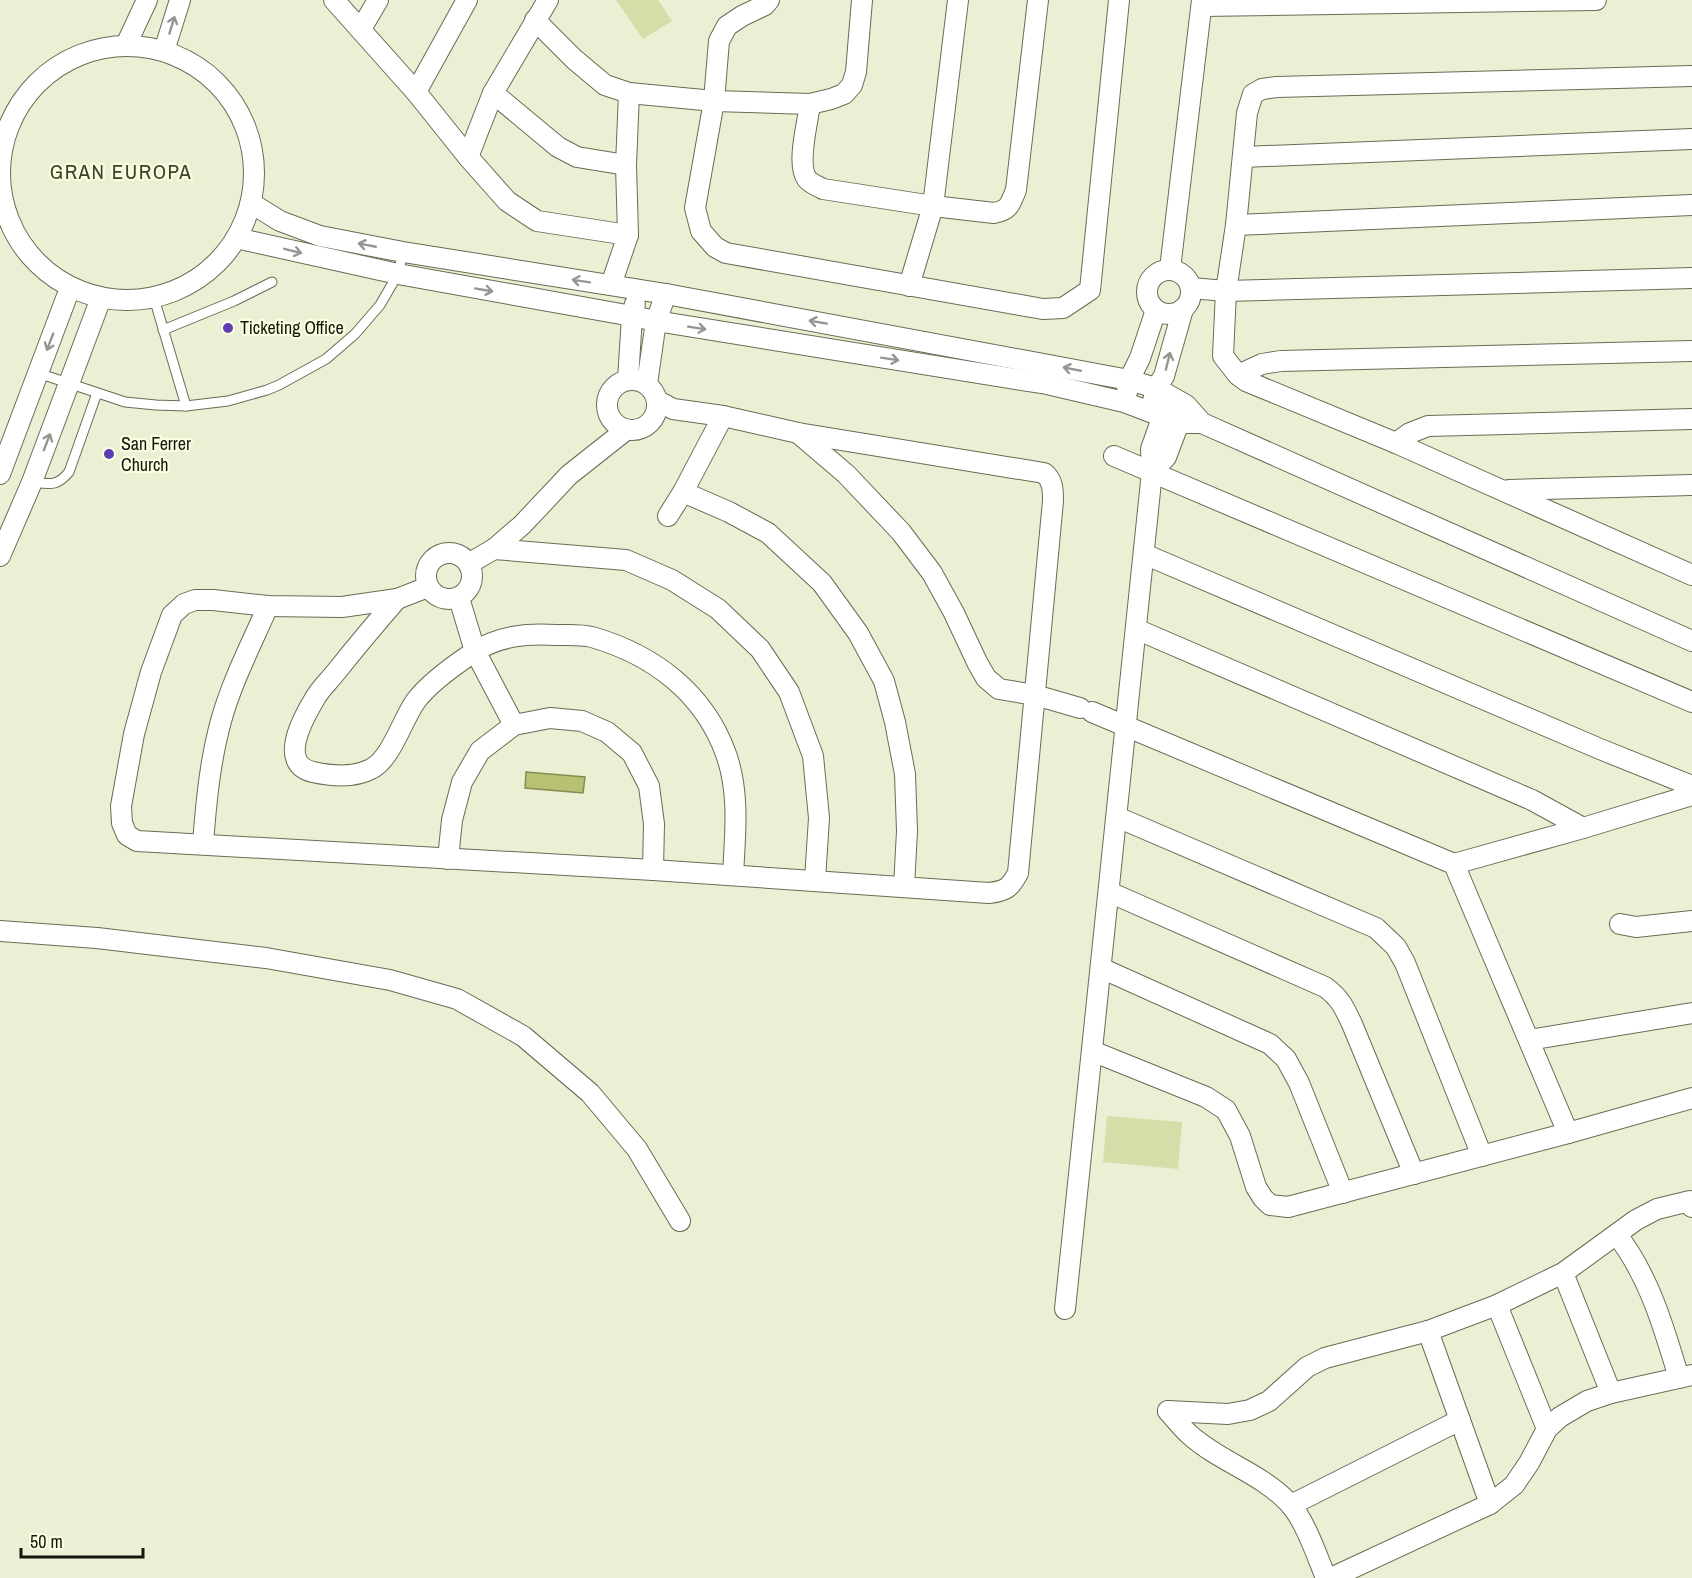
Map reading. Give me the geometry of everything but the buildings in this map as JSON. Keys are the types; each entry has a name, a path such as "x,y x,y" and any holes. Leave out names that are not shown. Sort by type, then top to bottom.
{"street":[{"path":"126,45 147,0"},
{"path":"164,51 180,0"},
{"path":"334,0 416,92 507,201 537,221 628,235"},
{"path":"361,29 378,0"},
{"path":"416,92 467,0"},
{"path":"468,157 493,93 548,0"},
{"path":"769,0 765,5 727,26 719,41 714,101 695,208 701,231 715,247 726,253 1043,309 1063,308 1090,291 1119,0"},
{"path":"535,20 574,59 605,85 629,93 714,101 810,104 844,94 852,85 856,72 862,0"},
{"path":"909,286 933,206 958,0"},
{"path":"810,104 802,164 806,178 813,184 823,189 933,206 994,213 1003,211 1010,205 1016,190 1038,0"},
{"path":"1170,269 1202,3 1596,0"},
{"path":"126,45 164,51 198,68 226,94 245,127 254,165 251,203 236,238 215,266 187,286 154,298 128,301 101,298 70,288 39,266 16,236 3,201 1,156 3,134 25,97 53,69 88,52 126,45"},
{"path":"1687,568 1396,443 1264,390 1245,381 1223,356 1226,291 1236,225 1249,103 1253,94 1262,89 1277,87 1692,76"},
{"path":"493,93 558,147 577,157 626,165"},
{"path":"611,285 628,235 626,165 629,93"},
{"path":"1243,157 1692,139"},
{"path":"251,203 280,221 320,236 403,252 638,289 1129,380 1167,407 1692,641"},
{"path":"1236,225 1692,205"},
{"path":"236,238 398,274 657,321 1047,384 1124,402 1167,407"},
{"path":"1170,269 1184,275 1191,288 1188,303 1176,313 1169,314 1156,310 1148,299 1147,285 1151,278 1156,273 1170,269"},
{"path":"1191,288 1226,291 1692,278"},
{"path":"0,474 70,288"},
{"path":"638,289 632,316 638,382"},
{"path":"638,382 666,294"},
{"path":"0,556 32,482 101,298"},
{"path":"1065,1309 1152,472 1166,457 1167,407 1164,376 1183,309"},
{"path":"1124,402 1129,380 1140,358 1156,310"},
{"path":"1238,375 1262,364 1281,362 1692,351"},
{"path":"638,382 652,389 658,401 655,418 643,429 626,430 618,426 608,413 609,395 620,383 638,382"},
{"path":"428,587 397,599 342,607 268,606 213,600 195,600 184,604 172,615 151,672 134,734 121,806 122,823 127,835 137,841 653,870 989,893 1002,892 1011,885 1018,873 1035,695 1053,501 1053,486 1049,477 1044,473 798,433 723,416 672,409 658,401"},
{"path":"668,516 723,416"},
{"path":"1396,443 1410,433 1428,426 1692,419"},
{"path":"470,567 475,560 494,549 522,525 569,475 626,430"},
{"path":"798,433 846,474 901,532 932,573 986,678 999,689 1035,695 1086,710 1454,864 1692,795"},
{"path":"1114,456 1692,702"},
{"path":"1505,490 1692,485"},
{"path":"683,492 729,512 768,533 822,583 858,633 884,681 905,774 907,831 904,887"},
{"path":"494,549 626,560 645,567 672,580 718,609 760,649 789,692 813,756 819,818 815,880"},
{"path":"448,552 457,554 465,559 470,567 471,585 459,598 441,599 428,587 425,578 427,568 431,560 439,555 448,552"},
{"path":"1144,554 1692,786"},
{"path":"459,598 475,651 514,725"},
{"path":"397,599 314,699 298,731 293,751 303,769 333,775 356,774 372,769 385,758 416,700 446,672 475,651 500,639 537,634 590,636 645,658 678,682 710,719 726,755 733,782 736,819 733,876"},
{"path":"202,844 208,785 221,720 268,606"},
{"path":"1136,629 1532,800 1583,828"},
{"path":"448,859 452,820 462,782 480,751 514,725 550,718 582,721 607,732 632,753 649,786 654,824 653,870"},
{"path":"1117,817 1376,928 1396,947 1406,963 1482,1156"},
{"path":"1454,864 1568,1133"},
{"path":"1109,892 1324,987 1337,996 1344,1005 1414,1174"},
{"path":"1620,924 1636,927 1692,921"},
{"path":"0,931 97,938 266,958 390,980 457,999 523,1036 590,1093 637,1149 680,1221"},
{"path":"1101,968 1270,1044 1286,1059 1299,1083 1343,1193"},
{"path":"1529,1040 1692,1013"},
{"path":"1092,1051 1206,1097 1226,1110 1240,1136 1256,1187 1263,1198 1270,1205 1288,1207 1692,1098"},
{"path":"1326,1578 1304,1526 1292,1505 1275,1489 1190,1435 1168,1411 1228,1414 1250,1410 1269,1401 1307,1367 1324,1358 1428,1331 1497,1305 1563,1273 1636,1220 1657,1209 1690,1201 1692,1207"},
{"path":"1331,1578 1490,1504 1514,1485 1547,1429 1560,1417 1587,1401 1611,1393 1686,1376 1640,1270 1617,1235"},
{"path":"1563,1273 1611,1393"},
{"path":"1497,1305 1547,1429"},
{"path":"1428,1331 1490,1504"},
{"path":"1292,1505 1460,1420"}],"lane":[{"path":"38,373 125,402 186,406 228,401 267,390 326,359 355,334 380,305 398,274 403,252"},
{"path":"163,330 234,301 272,282"},
{"path":"154,298 186,406"},
{"path":"32,482 51,484 61,482 69,472 97,393"}],"shaded area":[{"path":"616,0 658,0 672,21 643,39"},
{"path":"526,772 585,777 583,793 525,788"},
{"path":"1107,1116 1182,1122 1178,1169 1103,1162"}],"place":[{"name":"Ticketing Office","path":"228,328"},
{"name":"San Ferrer Church","path":"109,454"}],"district":[{"name":"GRAN EUROPA","path":"121,172"}]}
